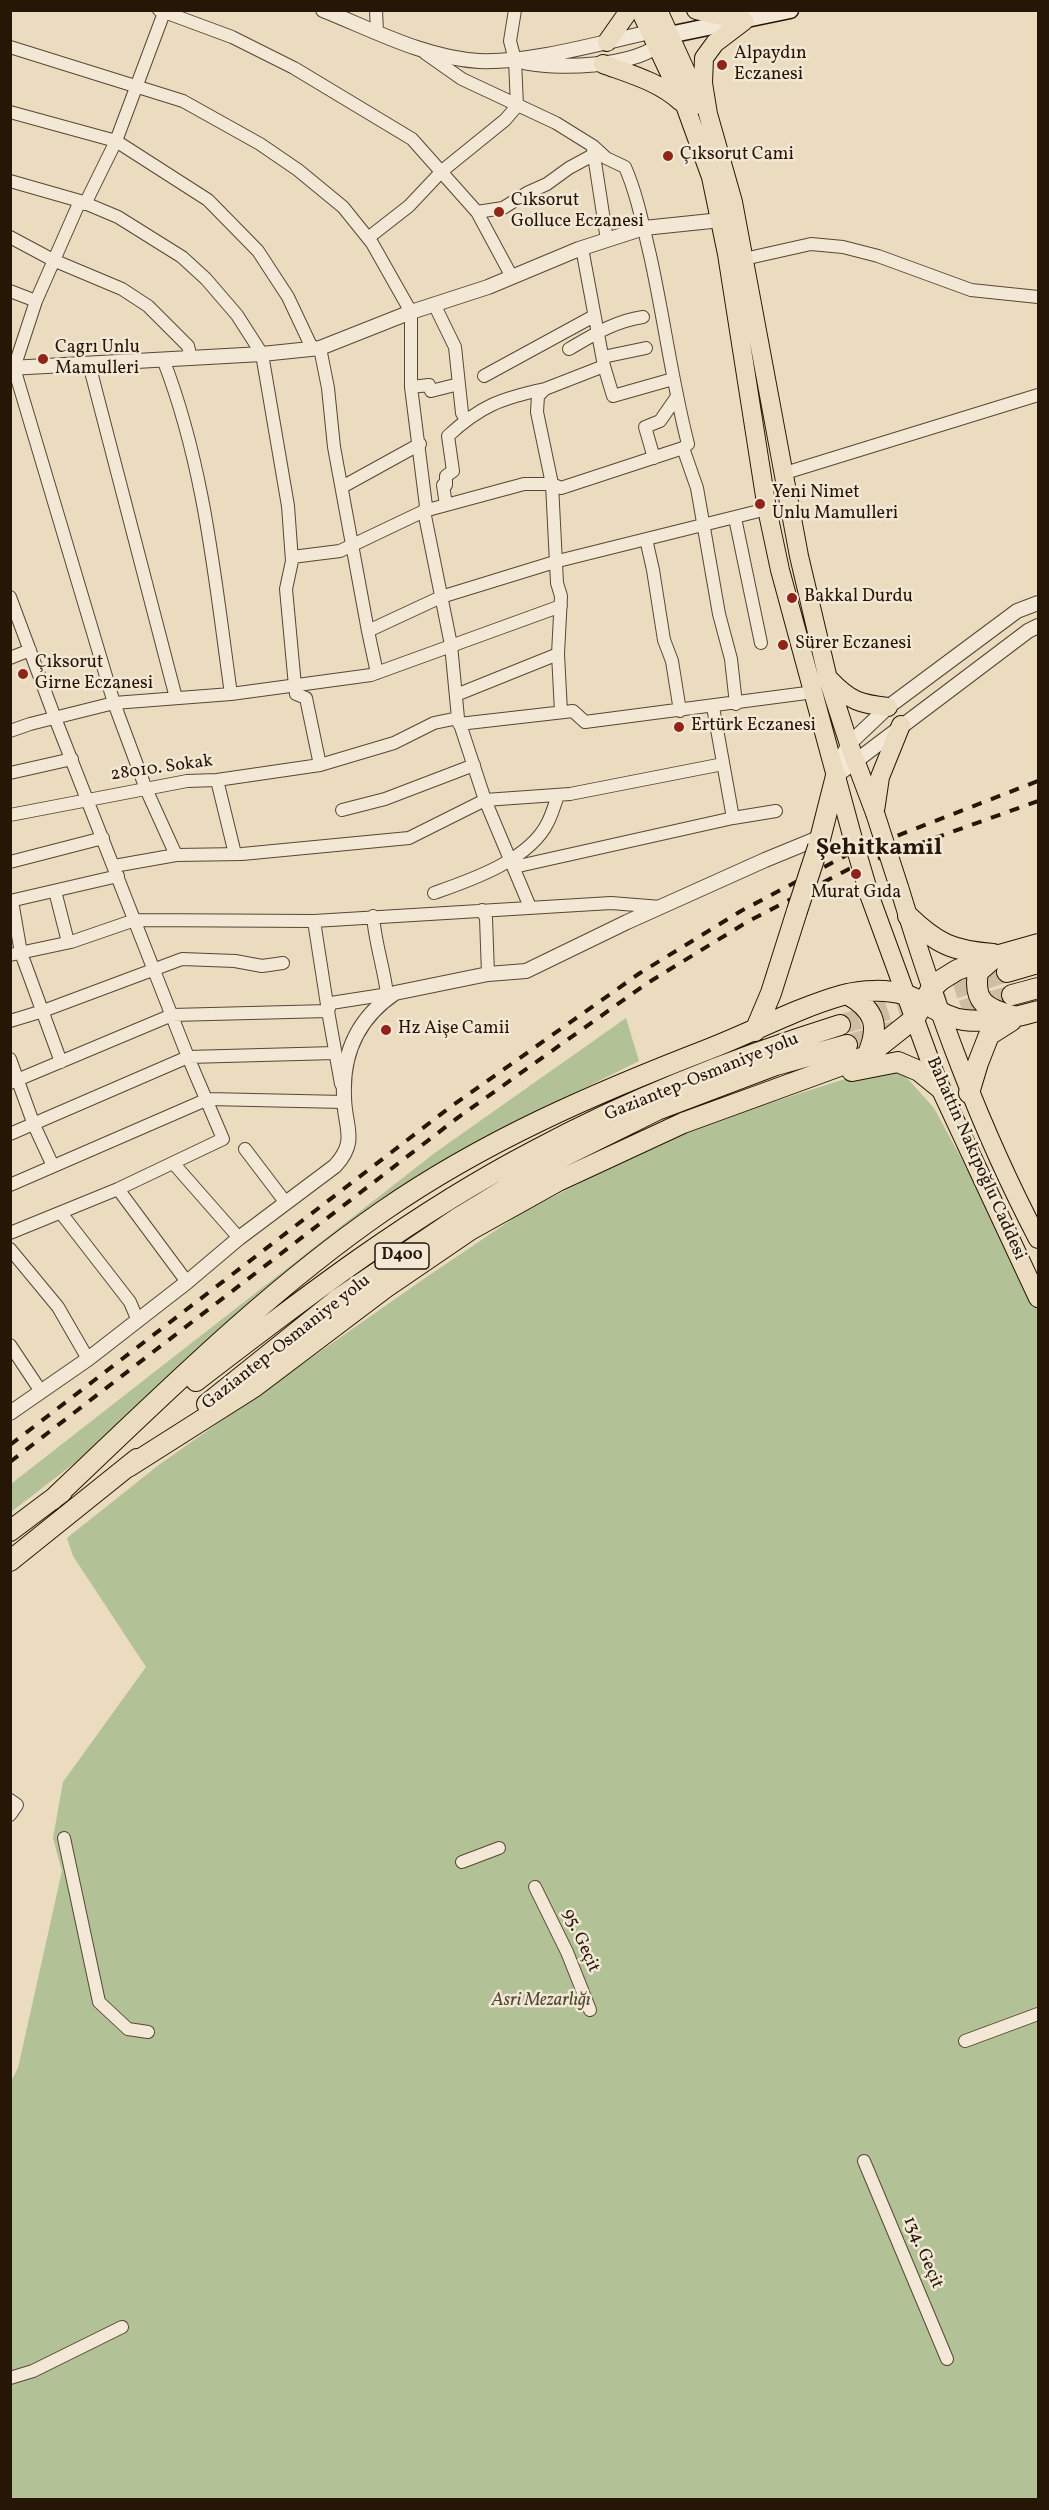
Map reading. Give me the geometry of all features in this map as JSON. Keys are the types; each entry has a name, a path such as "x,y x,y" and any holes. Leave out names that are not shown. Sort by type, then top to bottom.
{"highway":[{"path":"755,1031 771,993 819,842 836,776"},
{"path":"908,916 929,937 1003,963"},
{"path":"1017,1017 993,1011 981,1000 975,988 978,972 1003,963 1038,944"},
{"path":"128,1467 254,1387 384,1288 470,1230 558,1181 683,1123 867,1056 922,1004 941,980 957,970 1003,963 1038,963"},
{"path":"1012,996 1038,988"},
{"path":"52,1500 205,1356 308,1268 384,1211 482,1149 584,1100 821,1002 847,994 873,991 922,1004 963,1020 994,1021 1038,1011"},
{"path":"847,994 863,1003 874,1022 874,1041 867,1056"},
{"path":"969,1093 989,1035 1017,1017"},
{"name":"Gaziantep-Osmaniye yolu","path":"10,1531 52,1500 186,1388 321,1285 441,1205 533,1151 647,1097 764,1049 840,1025"},
{"name":"Gaziantep-Osmaniye yolu","path":"10,1561 338,1299 458,1218 542,1167 657,1110 776,1065 847,1045"},
{"path":"816,1076 898,1062 919,1071 940,1088"}],"main road":[{"path":"608,42 626,15 626,10"},
{"path":"640,10 659,38 711,128"},
{"path":"658,10 659,38 711,177 721,220 767,509 780,570 870,897 922,1004"},
{"path":"696,10 744,21"},
{"path":"659,38 790,10"},
{"path":"744,21 715,43 704,58 703,84 711,128 733,202 799,556 828,679 908,916 922,1004"},
{"path":"603,64 651,82 671,93 686,108"},
{"path":"828,679 845,697 864,705 888,707"},
{"path":"874,813 880,777 901,725"},
{"name":"Bahattin Nakıpoğlu Caddesi","path":"922,1004 940,1088 1038,1298"},
{"name":"Bahattin Nakıpoğlu Caddesi","path":"922,1004 969,1093 1038,1235"}],"street":[{"path":"323,10 421,50 478,61 515,60 608,42 659,38"},
{"path":"376,10 377,32"},
{"path":"368,238 409,206 442,171 505,120 517,106 515,60 510,41 515,10"},
{"path":"176,855 146,789 114,703 12,368 36,301 54,260 82,202 116,141 138,88 163,11 232,37 294,68 412,139 477,212 512,277"},
{"path":"515,60 540,66 603,64 659,38"},
{"path":"10,47 183,101 260,144 298,170 343,207 368,238 411,312 411,387 420,444 418,458 426,506 424,511 451,645 458,721 485,800 530,907"},
{"path":"292,557 340,551 424,511 524,483 552,484 561,488 683,448 688,444 676,398 644,228 625,167 593,150 556,123 462,78 421,50"},
{"path":"10,112 116,141 208,200 247,238 288,297 316,348 377,673"},
{"path":"477,212 503,208 547,184 593,150"},
{"path":"593,150 607,240"},
{"path":"10,181 82,202 117,217 182,257 206,279 237,315 262,354 288,506 292,557 286,589 296,694 306,698 320,765"},
{"path":"12,368 262,354 316,348 512,277 582,248 644,228 721,220"},
{"path":"10,237 54,260 122,289 148,306 188,346 191,358"},
{"path":"744,259 811,244 843,247 878,256 971,290 1038,297"},
{"path":"582,248 594,316 613,396 673,379"},
{"path":"10,291 36,301"},
{"path":"434,304 455,347 462,413 466,420"},
{"path":"484,376 594,316"},
{"path":"569,349 598,332 629,319 643,317"},
{"path":"446,505 443,485 446,485 446,476 453,471 448,436 476,412 510,397 557,387 604,362 646,348"},
{"path":"163,359 180,402 196,464 208,527 231,694"},
{"path":"89,364 176,698"},
{"path":"411,387 429,385 431,391 459,384"},
{"path":"545,389 538,396 537,412 552,484 553,526 558,561 557,583 561,606 558,654 561,712 573,711 585,722 814,692"},
{"path":"785,473 1038,395"},
{"path":"654,458 645,427 660,422 676,398"},
{"path":"342,487 420,444"},
{"path":"683,448 697,488 719,614 731,659 736,704"},
{"path":"368,631 441,597 558,561 767,509"},
{"path":"735,518 761,643"},
{"path":"646,539 664,640 672,661 680,711"},
{"path":"10,597 188,1057 224,1139 118,1189 10,1233"},
{"path":"836,776 839,762 852,752 888,707 1017,611 1038,603"},
{"path":"10,731 114,703 231,694 377,673 561,606"},
{"path":"852,752 877,747 901,725 1028,631 1038,626"},
{"path":"10,658 30,650"},
{"path":"456,695 558,654"},
{"path":"713,707 732,819"},
{"name":"28010. Sokak","path":"10,815 187,781 217,780 320,765 394,743 434,723 561,712"},
{"path":"10,773 72,759"},
{"path":"61,1062 43,1011 16,954 11,901 55,891 176,855 235,854 409,838 485,800 558,795 723,764"},
{"path":"342,810 385,799 474,765"},
{"path":"217,780 235,854"},
{"path":"512,863 542,831 558,795"},
{"path":"434,893 512,863 776,811"},
{"path":"10,862 103,838"},
{"path":"327,1011 330,1003 391,994 488,974 526,971 765,860 819,842"},
{"path":"55,891 68,942"},
{"path":"16,954 68,942 135,920 314,921 611,903 662,907"},
{"path":"482,910 486,918 488,974"},
{"path":"374,916 375,939 391,994"},
{"path":"10,1413 138,1321 239,1238 335,1166 344,1156 349,1145 344,1099 327,1011 314,921"},
{"path":"10,1021 182,959 235,961 262,966 283,963"},
{"path":"344,1099 346,1056 371,1012 391,994"},
{"path":"14,1082 172,1015 327,1011"},
{"path":"10,1134 188,1057 335,1053"},
{"path":"10,1059 14,1082 53,1166"},
{"path":"12,1181 53,1166 208,1099 344,1099"},
{"path":"245,1149 286,1203"},
{"path":"174,1164 239,1238"},
{"path":"118,1189 187,1282"},
{"path":"61,1213 130,1302 138,1321"},
{"path":"10,1249 58,1307 88,1359"},
{"path":"10,1345 40,1390"},
{"path":"10,1800 17,1805 10,1815"},
{"path":"64,1839 99,2002 128,2029 148,2032"},
{"path":"462,1862 499,1848"},
{"name":"95. Geçit","path":"535,1887 567,1952 590,2010"},
{"path":"965,2041 1038,2014"},
{"name":"134. Geçit","path":"864,2161 947,2359"},
{"path":"10,2378 42,2367 122,2327"}],"green space":[{"path":"626,1018 639,1061 540,1110 318,1249 223,1325 112,1434 11,1512 11,1484 436,1152"},
{"name":"Asri Mezarlığı","path":"870,1071 897,1072 907,1078 934,1108 1038,1301 1038,2499 11,2500 11,2081 18,2068 62,1871 53,1838 63,1782 146,1667 73,1556 67,1538 160,1464 523,1212 685,1130"}],"tunnel":[{"path":"840,1025 1007,972"},
{"path":"847,1045 1012,995"}],"railway":[{"path":"10,1445 449,1108 640,973 741,911 845,856 1038,781"},
{"path":"10,1462 456,1119 646,984 747,922 849,869 1038,801"}],"place":[{"name":"Alpaydın Eczanesi","path":"722,65"},
{"name":"Çıksorut Cami","path":"668,156"},
{"name":"Cıksorut Golluce Eczanesi","path":"499,212"},
{"name":"Cagrı Unlu Mamulleri","path":"43,359"},
{"name":"Yeni Nimet Unlu Mamulleri","path":"760,504"},
{"name":"Bakkal Durdu","path":"792,598"},
{"name":"Sürer Eczanesi","path":"783,645"},
{"name":"Çıksorut Girne Eczanesi","path":"23,674"},
{"name":"Ertürk Eczanesi","path":"679,727"},
{"name":"Murat Gıda","path":"856,874"},
{"name":"Hz Aişe Camii","path":"386,1030"}],"district":[{"name":"Şehitkamil","path":"879,850"}]}
